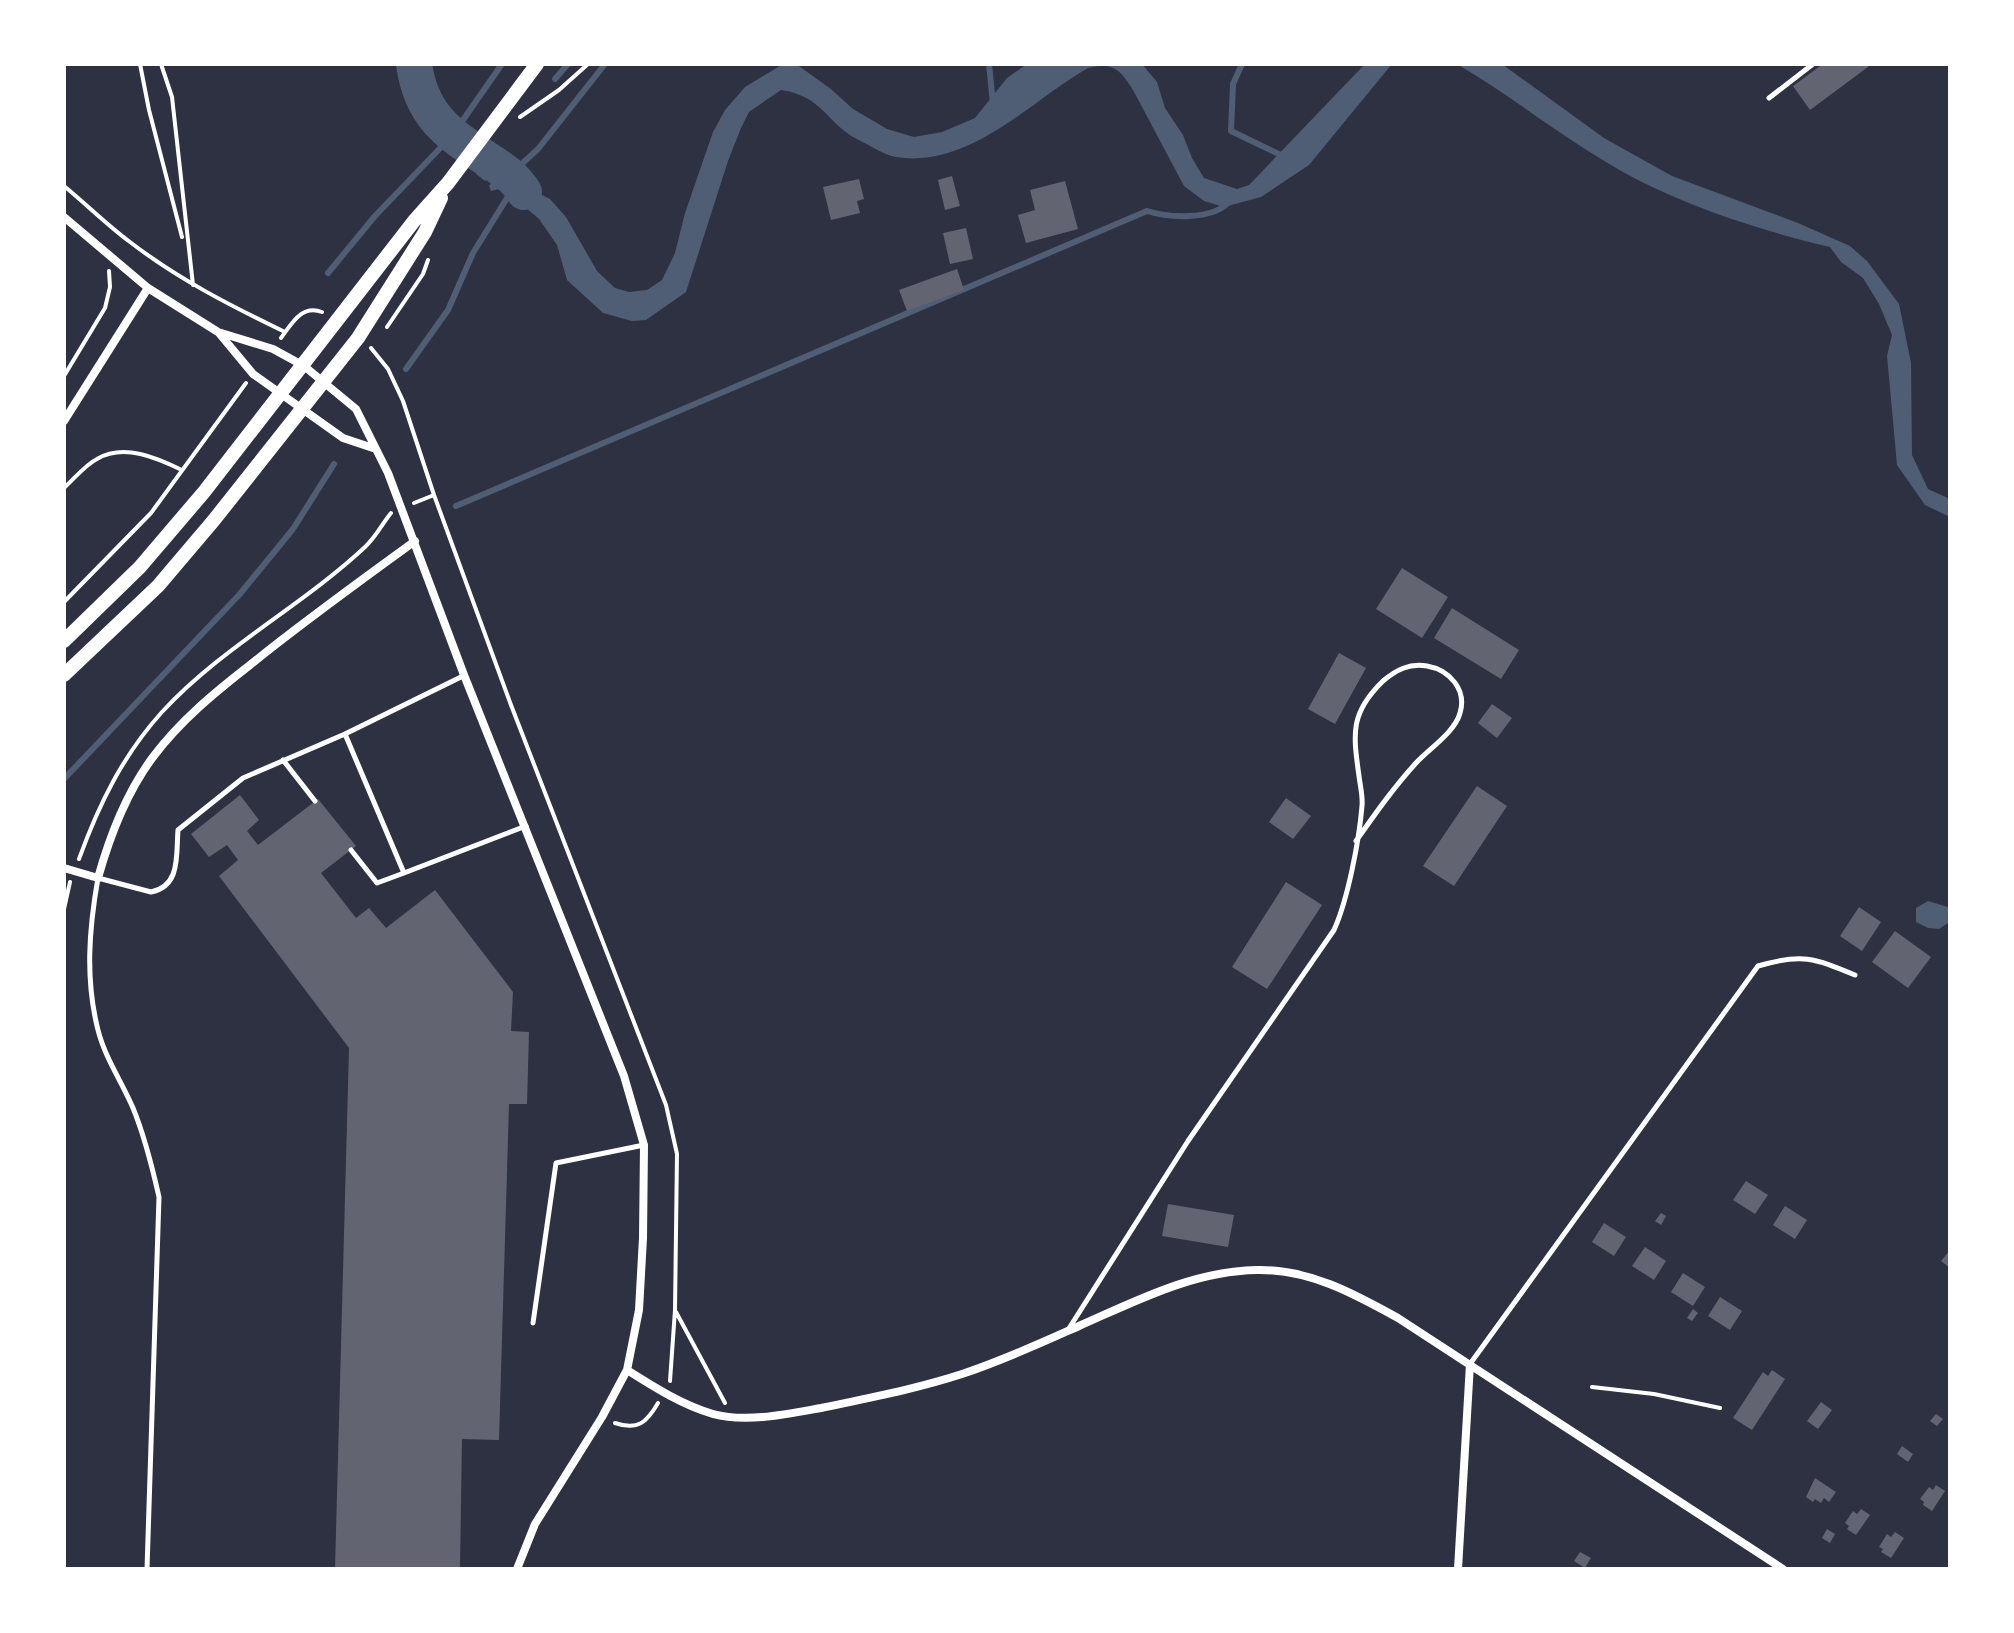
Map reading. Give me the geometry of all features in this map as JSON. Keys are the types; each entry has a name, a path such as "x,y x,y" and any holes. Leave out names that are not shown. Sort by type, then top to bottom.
{"street":[{"path":"64,641 140,567 281,395 380,264 502,122 537,64"},
{"path":"64,675 158,586 358,338 425,232 448,183"},
{"path":"64,217 148,288 218,332 273,349 304,366 356,409 388,473 464,675 624,1076 644,1145 639,1310 627,1370 602,1417 535,1524 517,1569"},
{"path":"64,421 148,288"},
{"path":"218,332 253,374 281,395 343,438 373,448"},
{"path":"64,868 98,878 111,834 134,787 151,759 174,731 203,703 264,654 415,541"},
{"path":"627,1370 693,1407 715,1415 738,1417 807,1410 893,1394 963,1374 1162,1289 1197,1279 1237,1271 1280,1271 1304,1275 1363,1298 1470,1364 1783,1569"},
{"path":"1458,1569 1470,1364"}],"lane":[{"path":"1769,98 1813,64"},
{"path":"1068,1331 1188,1141 1334,930 1346,905 1356,841 1363,803 1353,732 1360,711 1373,691 1406,665 1439,669 1461,689 1463,704 1458,720 1415,765 1356,841"},
{"path":"147,1569 159,1197 149,1150 133,1107 105,1052 93,1009 88,949 98,878 151,892 166,886 175,875 178,830 243,778 345,734 464,675"},
{"path":"345,734 404,873"},
{"path":"283,760 315,801"},
{"path":"351,850 377,883 526,826"},
{"path":"1470,1364 1758,966 1787,957 1816,959 1855,975"},
{"path":"533,1323 556,1163 644,1145"}],"path":[{"path":"140,64 182,237"},
{"path":"161,64 172,97 193,285"},
{"path":"502,122 559,90 588,64"},
{"path":"64,186 129,242 193,285 285,332"},
{"path":"64,376 105,308 110,287 108,273 116,261"},
{"path":"273,349 305,310 321,311"},
{"path":"64,602 151,513 253,374"},
{"path":"64,488 98,458 122,452 155,459 183,471"},
{"path":"64,909 66,889"},
{"path":"675,1310 725,1403 738,1417"},
{"path":"1592,1387 1654,1394 1720,1408"}],"water":[{"path":"401,64 427,64 438,106 470,133 453,157 419,115"},
{"path":"783,64 796,64 853,109 887,129 914,137 942,132 975,118 1007,78 1027,64 1142,64 1157,82 1165,108 1183,135 1204,178 1237,189 1249,185 1365,64 1392,64 1309,165 1261,197 1224,207 1204,201 1184,186 1133,90 1120,72 1110,67 1088,68 974,143 949,153 923,158 896,157 882,152 847,133 806,98 781,90 749,112 741,128 686,292 646,320 632,321 603,313 567,280 557,245 539,219 503,188 491,191 489,186 495,179 493,176 485,181 476,174 492,152 520,166 532,176 532,190 550,199 566,217 597,271 615,288 629,292 647,290 662,280 675,253 685,213 713,132 725,110 745,87"},
{"path":"1457,64 1502,64 1604,138 1672,176 1798,223 1850,246 1867,261 1899,304 1911,363 1912,455 1928,489 1950,499 1950,517 1925,505 1897,465 1887,356 1892,335 1879,304 1863,278 1841,262 1830,247 1712,212 1654,188 1601,159"},
{"path":"1928,901 1948,907 1948,923 1939,929 1916,922 1916,908"}],"building":[{"path":"1823,64 1872,64 1810,110 1793,86"},
{"path":"952,176 960,206 945,210 938,180"},
{"path":"859,179 864,199 857,201 860,213 831,220 823,187"},
{"path":"1065,181 1078,229 1026,243 1018,215 1035,210 1030,190"},
{"path":"966,228 973,259 950,264 943,233"},
{"path":"957,269 964,290 907,311 899,290"},
{"path":"1402,568 1448,597 1422,638 1376,609"},
{"path":"1452,608 1519,650 1501,679 1434,638"},
{"path":"1339,653 1366,668 1335,724 1308,709"},
{"path":"1492,704 1512,718 1497,738 1478,723"},
{"path":"1477,786 1507,806 1454,886 1423,866"},
{"path":"240,795 259,820 247,831 258,845 318,799 356,846 321,873 356,918 369,908 386,928 435,890 513,992 511,1031 529,1032 527,1104 509,1104 499,1440 462,1439 460,1569 335,1569 349,1048 219,876 238,860 227,845 209,857 191,834"},
{"path":"1286,798 1311,816 1293,839 1269,822"},
{"path":"1286,882 1322,905 1267,989 1232,967"},
{"path":"1859,907 1881,922 1862,951 1840,936"},
{"path":"1895,931 1931,957 1908,988 1872,962"},
{"path":"1746,1181 1768,1195 1755,1214 1733,1200"},
{"path":"1168,1204 1234,1215 1228,1247 1162,1236"},
{"path":"1785,1206 1807,1220 1795,1239 1773,1225"},
{"path":"1661,1213 1666,1216 1661,1225 1655,1221"},
{"path":"1604,1223 1626,1237 1614,1256 1592,1242"},
{"path":"1645,1247 1666,1261 1654,1280 1632,1266"},
{"path":"1950,1250 1950,1268 1941,1261"},
{"path":"1683,1273 1705,1287 1693,1306 1671,1292"},
{"path":"1720,1297 1742,1311 1730,1330 1708,1316"},
{"path":"1693,1309 1698,1313 1692,1321 1687,1318"},
{"path":"1772,1370 1785,1379 1752,1430 1733,1418 1763,1372 1768,1376"},
{"path":"1821,1402 1832,1410 1818,1429 1807,1421"},
{"path":"1936,1414 1943,1419 1937,1426 1930,1421"},
{"path":"1902,1446 1913,1454 1908,1462 1897,1454"},
{"path":"1815,1478 1836,1492 1829,1502 1824,1498 1821,1503 1815,1499 1813,1502 1806,1497"},
{"path":"1936,1485 1945,1491 1932,1511 1920,1499 1929,1487 1933,1490"},
{"path":"1861,1509 1870,1515 1856,1535 1847,1529 1849,1526 1845,1523 1853,1511 1857,1514"},
{"path":"1827,1529 1835,1534 1830,1543 1822,1538"},
{"path":"1895,1532 1904,1538 1891,1558 1879,1547 1887,1534 1891,1537"},
{"path":"1580,1552 1591,1558 1585,1568 1574,1561"}],"waterway":[{"path":"414,64 423,97 438,121 508,174 524,192"},
{"path":"456,130 502,64"},
{"path":"555,79 568,64"},
{"path":"514,171 538,149 605,64"},
{"path":"989,64 993,104"},
{"path":"1242,64 1233,84 1231,131 1285,157"},
{"path":"328,273 375,216 446,142"},
{"path":"406,369 448,310 473,253 512,190"},
{"path":"456,506 1147,211 1167,215 1201,215 1221,209 1228,203"},
{"path":"64,779 239,595 293,529 334,464"}]}
